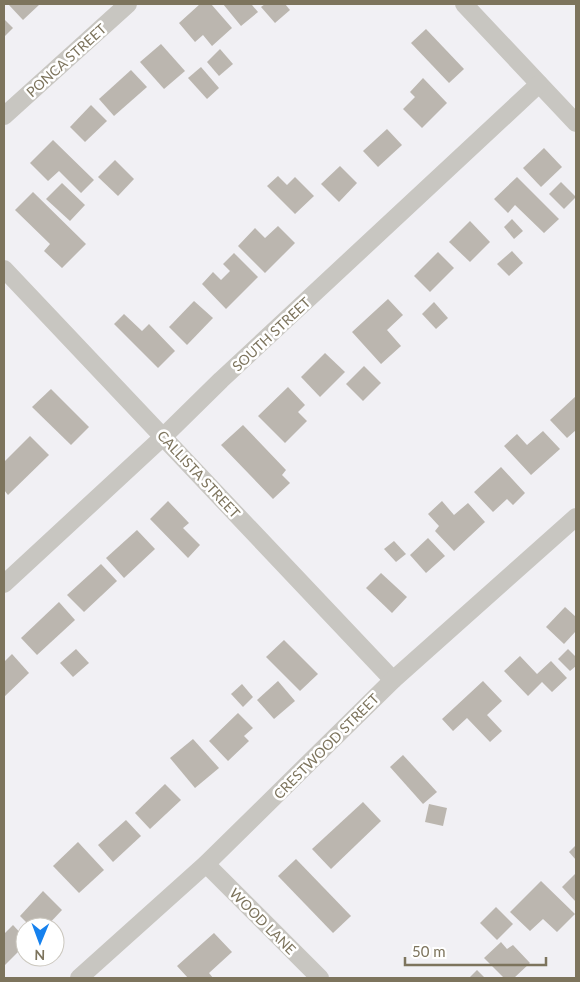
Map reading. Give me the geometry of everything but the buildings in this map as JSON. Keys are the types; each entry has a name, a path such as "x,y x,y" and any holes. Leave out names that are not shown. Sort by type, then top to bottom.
{"street":[{"name":"PONCA STREET","path":"4,116 128,4"},
{"path":"464,4 576,122"},
{"name":"SOUTH STREET","path":"4,584 539,84"},
{"name":"CALLISTA STREET","path":"4,270 393,680"},
{"name":"CRESTWOOD STREET","path":"79,978 206,864 393,680 576,517"},
{"name":"WOOD LANE","path":"206,864 320,978"}]}
